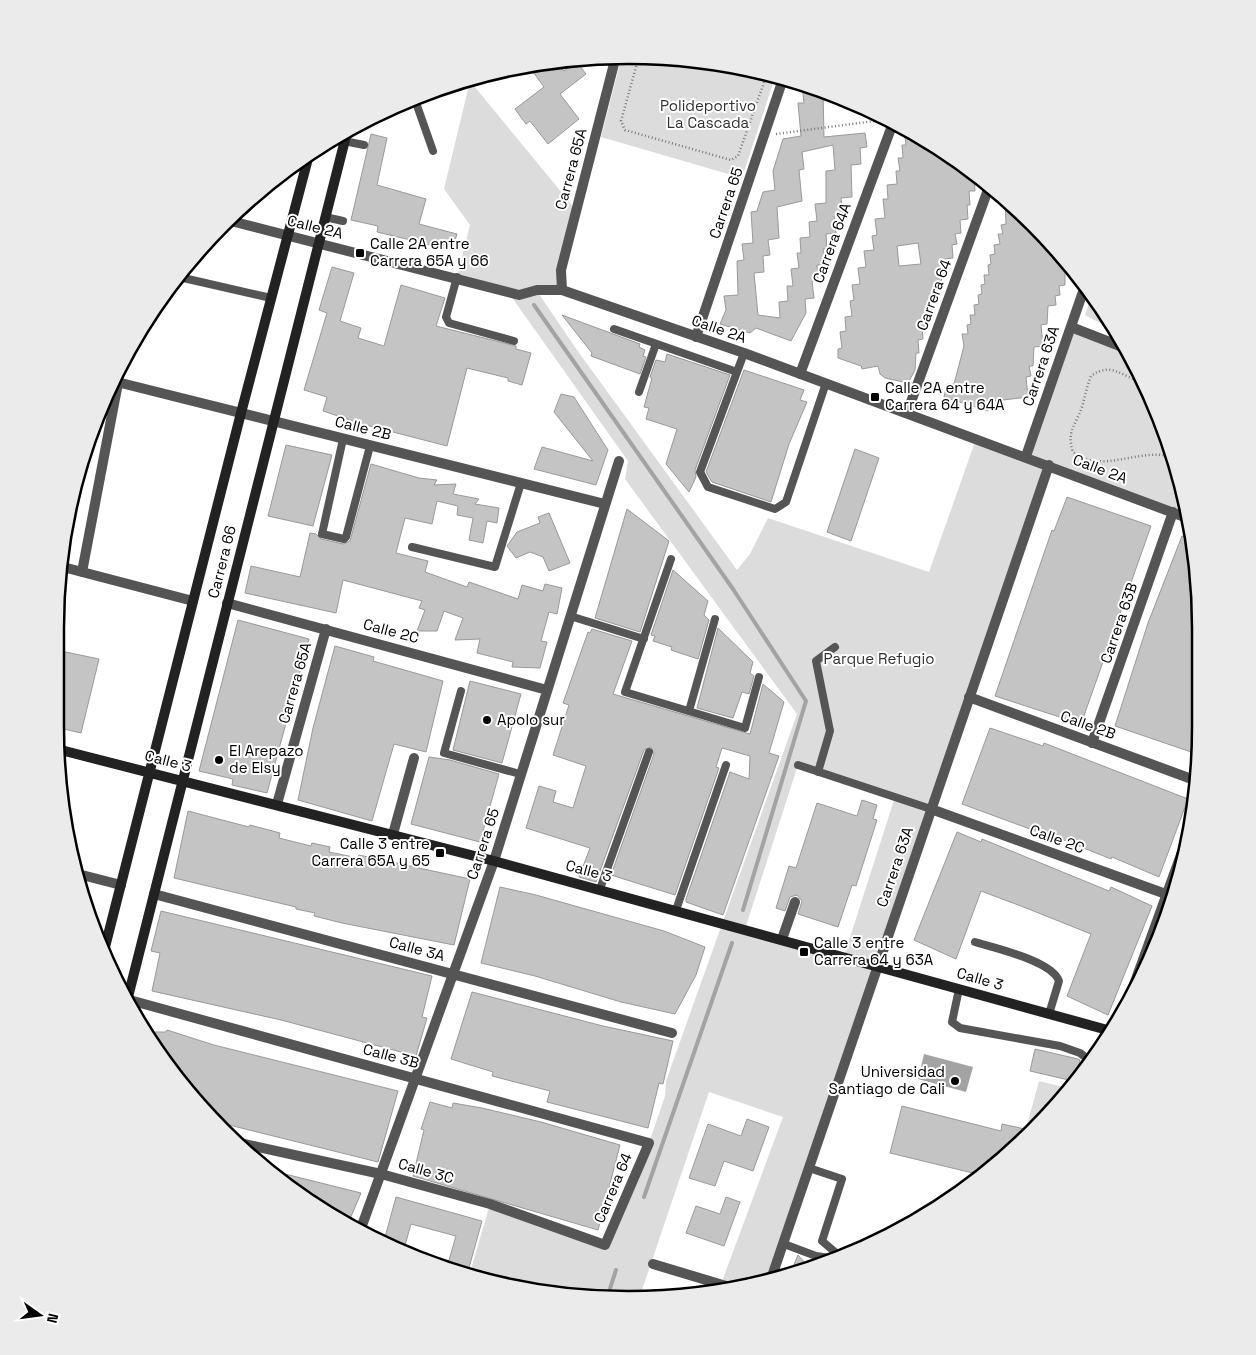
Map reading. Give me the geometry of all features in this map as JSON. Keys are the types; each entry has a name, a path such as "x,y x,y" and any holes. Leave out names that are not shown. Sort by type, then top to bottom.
{"main road":[{"name":"Carrera 66","path":"129,990 345,140"},
{"name":"Carrera 66","path":"106,942 306,165"},
{"name":"Calle 3","path":"65,751 150,771 600,889 1104,1029"}],"street":[{"name":"Carrera 65A","path":"562,290 561,270 614,64"},
{"name":"Carrera 65","path":"696,337 781,85"},
{"name":"Carrera 64A","path":"800,374 891,129"},
{"name":"Carrera 64","path":"908,413 987,193"},
{"name":"Calle 2A","path":"236,222 456,277 519,295 537,290 562,290 744,352 1180,515"},
{"name":"Carrera 63A","path":"1026,456 1082,294"},
{"path":"1071,327 1116,345"},
{"name":"Calle 2B","path":"120,383 605,504"},
{"path":"82,572 113,398"},
{"name":"Carrera 65","path":"362,1225 494,861 619,461"},
{"name":"Carrera 63A","path":"774,1272 1049,465"},
{"name":"Carrera 63B","path":"1092,743 1174,512"},
{"path":"67,568 193,601"},
{"name":"Calle 2C","path":"227,603 547,690"},
{"name":"Carrera 65A","path":"277,804 326,629"},
{"name":"Calle 2B","path":"969,697 1189,779"},
{"path":"393,834 414,758"},
{"name":"Calle 2C","path":"931,809 1166,894"},
{"path":"84,875 121,885"},
{"name":"Calle 3A","path":"154,894 672,1033"},
{"path":"782,939 795,902"},
{"name":"Calle 3B","path":"136,1003 649,1142"},
{"name":"Carrera 64","path":"605,1245 649,1142"},
{"name":"Calle 3C","path":"250,1145 381,1174 490,1204 605,1245"},
{"path":"653,1264 717,1283"}],"lane":[{"path":"417,105 433,152"},
{"path":"349,137 364,145"},
{"path":"325,217 344,221"},
{"path":"456,277 446,317 449,323 514,341"},
{"path":"185,278 271,298"},
{"path":"614,329 737,372"},
{"path":"639,392 656,344"},
{"path":"744,352 700,472 708,487 775,509 786,502 826,383"},
{"path":"343,439 322,534 344,539 346,537 370,446"},
{"path":"412,547 495,567 521,484"},
{"path":"671,559 625,692 745,728 759,677"},
{"path":"570,616 644,639"},
{"path":"688,711 715,619"},
{"path":"818,772 830,730 816,661 836,647"},
{"path":"461,691 444,753 520,774"},
{"path":"600,889 649,752"},
{"path":"676,910 726,765"},
{"path":"798,765 931,809"},
{"path":"976,942 1023,957 1054,973 1059,981 1049,1014"},
{"path":"959,988 952,1022 960,1028 1060,1046 1080,1053 1085,1057"},
{"path":"809,1168 842,1179 822,1241 834,1252"},
{"path":"784,1244 821,1257"}],"path":[{"path":"637,64 621,122 625,130 731,160 738,156 765,81"},
{"path":"765,135 875,121"},
{"path":"1134,378 1113,370 1101,369 1091,376 1082,408 1071,429 1069,441 1073,452 1092,462 1153,454 1165,456"}],"green space":[{"name":"Polideportivo La Cascada","path":"620,64 665,65 702,69 773,83 742,178 601,137"},
{"name":"Parque Refugio","path":"474,86 576,210 562,290 537,291 577,350 737,570 750,554 768,518 929,572 976,439 1026,456 1071,327 1116,345 1149,412 1173,482 1180,512 1049,465 773,1272 721,1283 783,1117 709,1092 642,1291 591,1290 554,1286 518,1280 471,1269 490,1204 604,1245 649,1143 665,1096 666,1081 797,714 625,479 628,461 508,292 457,277 470,225 444,189 468,87","holes":["798,765 895,797 844,956 745,929"]},
{"path":"1089,304 1103,325 1085,315"},
{"path":"1039,1081 1062,1087 1052,1099 1027,1126"}],"shaded area":[{"path":"924,1054 973,1067 966,1092 918,1079"}],"building":[{"path":"580,66 586,74 560,94 579,119 548,144 530,121 526,124 515,109 544,87 533,72 562,68 564,71 568,67"},
{"path":"803,92 823,99 824,137 865,133 867,147 860,148 861,164 851,165 852,197 841,198 843,215 834,216 836,233 826,234 827,249 823,249 825,264 817,265 818,280 812,281 814,298 805,299 806,313 791,341 756,328 750,333 720,324 726,310 724,296 738,295 737,261 744,260 742,244 753,243 751,212 757,211 763,192 775,190 773,171 783,139 801,136 798,103 804,103","holes":["833,145 835,170 826,171 826,203 815,204 817,221 809,222 810,237 800,238 801,253 797,253 799,268 791,269 793,286 787,286 788,301 779,302 780,318 758,315 754,273 764,272 763,256 770,255 768,240 779,238 777,207 802,201 799,170 804,169 802,152"]},
{"path":"371,134 387,138 377,185 426,199 419,224 457,234 452,250 377,232 378,226 351,220"},
{"path":"905,136 910,139 971,180 975,183 975,191 969,191 968,219 960,220 961,233 955,234 957,244 952,245 953,258 945,259 946,273 941,273 942,286 937,287 939,299 932,300 934,313 926,314 927,326 922,327 923,339 918,340 919,353 916,353 915,370 908,383 885,378 880,374 878,366 862,369 861,366 838,358 838,349 842,348 840,332 846,331 845,317 852,316 850,301 854,300 852,285 860,284 858,268 866,267 864,251 874,250 872,236 877,235 875,219 885,218 883,199 888,199 887,185 897,184 896,171 900,171 898,158 903,158 902,145 906,145","holes":["918,243 921,264 899,266 897,246"]},
{"path":"1005,209 1027,229 1065,272 1065,285 1059,286 1060,295 1055,296 1056,305 1048,306 1047,324 1041,325 1043,346 1034,347 1033,366 1029,366 1031,376 1026,377 1028,397 987,402 988,411 944,397 947,384 954,384 964,346 962,334 968,334 967,325 971,324 970,315 975,315 974,305 979,304 978,295 982,294 981,285 985,284 984,275 989,275 990,255 995,254 994,245 1000,244 998,234 1003,234 1001,225 1006,224"},
{"path":"332,267 354,273 340,321 361,328 358,338 384,346 401,285 445,298 436,326 516,346 516,349 531,353 522,385 508,381 508,378 467,368 447,446 362,424 323,411 327,397 304,390 327,313 319,310"},
{"path":"562,315 640,344 639,347 645,350 643,356 646,357 640,374 591,356 592,353"},
{"path":"667,354 730,375 695,470 696,477 689,492 666,464 677,429 646,419 649,408 644,407 652,378 650,377 656,360 665,362"},
{"path":"744,370 804,390 800,400 807,402 789,444 771,502 712,482 706,472"},
{"path":"561,394 574,397 608,450 596,485 534,469 542,447 593,461 554,412"},
{"path":"286,445 332,455 313,526 268,516"},
{"path":"855,449 879,458 851,541 827,532"},
{"path":"371,464 419,478 437,480 434,485 456,484 453,494 479,499 475,504 499,508 497,523 487,521 483,543 469,540 473,518 457,515 458,506 437,501 432,524 405,518 396,553 428,561 425,572 467,587 469,582 518,599 522,585 543,591 545,584 562,588 557,614 549,612 541,641 547,642 540,668 512,667 513,662 477,653 480,639 455,640 463,618 444,611 437,631 417,631 425,610 419,608 422,601 343,580 336,613 245,593 251,566 300,577 310,533 316,534 321,539 343,544 350,541"},
{"path":"1067,497 1151,526 1081,724 995,696 1052,530 1054,531"},
{"path":"627,509 669,541 640,632 595,618"},
{"path":"549,513 570,563 549,571 543,557 530,552 516,558 507,546 517,532 540,523 538,517"},
{"path":"1182,536 1184,537 1191,591 1191,752 1115,726 1148,623"},
{"path":"673,570 708,601 704,615 709,620 698,659 671,650 672,647 653,641 655,636 651,635"},
{"path":"238,620 309,639 267,793 232,785 233,779 199,771"},
{"path":"718,628 753,662 750,673 754,676 749,694 742,692 733,718 697,708"},
{"path":"592,629 632,641 613,694 750,734 763,684 784,702 769,753 779,756 723,915 686,902 686,899 730,772 749,779 750,756 722,748 716,767 719,768 675,895 611,875 654,754 651,747 644,750 596,882 579,877 590,848 526,828 539,786 556,791 553,802 573,808 586,766 553,755 569,705 563,703 588,632 590,633"},
{"path":"335,646 374,657 373,661 443,681 426,752 394,744 372,821 298,800 313,728"},
{"path":"64,652 99,659 81,733 64,729"},
{"name":"Apolo sur","path":"470,681 521,694 502,763 453,750"},
{"path":"990,728 1043,746 1044,743 1187,799 1159,877 1112,857 1111,859 1039,830 1038,832 962,804"},
{"path":"429,757 450,760 499,774 480,842 411,824"},
{"path":"862,800 877,805 873,819 877,820 856,886 852,885 838,927 798,914 802,901 797,895 790,897 785,911 776,908 789,866 796,868 817,803 857,816"},
{"path":"188,811 280,833 279,838 311,846 312,843 330,847 329,852 358,858 359,855 470,879 454,945 342,923 314,916 315,913 296,909 296,907 174,878"},
{"path":"957,832 981,842 982,839 1109,891 1111,887 1152,906 1108,1015 1067,996 1091,934 1021,906 981,891 956,959 914,940"},
{"path":"500,887 536,895 664,931 705,947 696,975 675,1014 621,1002 535,976 481,963"},
{"path":"161,911 432,976 422,1017 427,1018 416,1056 281,1020 152,991 160,953 151,951"},
{"path":"472,992 603,1026 673,1041 663,1084 659,1083 648,1128 547,1102 550,1091 492,1076 493,1072 451,1059"},
{"path":"167,1030 214,1045 398,1091 378,1162 228,1125 180,1070 154,1032 166,1032"},
{"path":"1035,1049 1080,1060 1079,1066 1068,1080 1030,1071"},
{"path":"430,1102 452,1108 453,1103 482,1108 541,1122 620,1145 598,1230 413,1176 424,1130 421,1129"},
{"path":"902,1106 1001,1131 1002,1124 1024,1129 973,1173 890,1153"},
{"path":"747,1119 769,1127 753,1171 724,1161 715,1186 689,1178 708,1124 741,1136"},
{"path":"283,1174 361,1193 350,1218"},
{"path":"396,1197 482,1221 469,1268 449,1262 456,1236 411,1224 405,1245 385,1236"},
{"path":"726,1197 740,1202 724,1246 686,1233 696,1206 720,1214"},
{"path":"798,1255 805,1262 793,1266"}],"waterway":[{"path":"534,305 733,589 806,701 743,910"},
{"path":"644,1197 732,943"},
{"path":"609,1290 616,1270"}],"place":[{"name":"Calle 2A entre Carrera 65A y 66","path":"360,253"},
{"name":"Calle 2A entre Carrera 64 y 64A","path":"875,397"},
{"name":"Apolo sur","path":"487,720"},
{"name":"El Arepazo de Elsy","path":"219,760"},
{"name":"Calle 3 entre Carrera 65A y 65","path":"440,853"},
{"name":"Calle 3 entre Carrera 64 y 63A","path":"804,952"},
{"name":"Universidad Santiago de Cali","path":"955,1081"}]}
